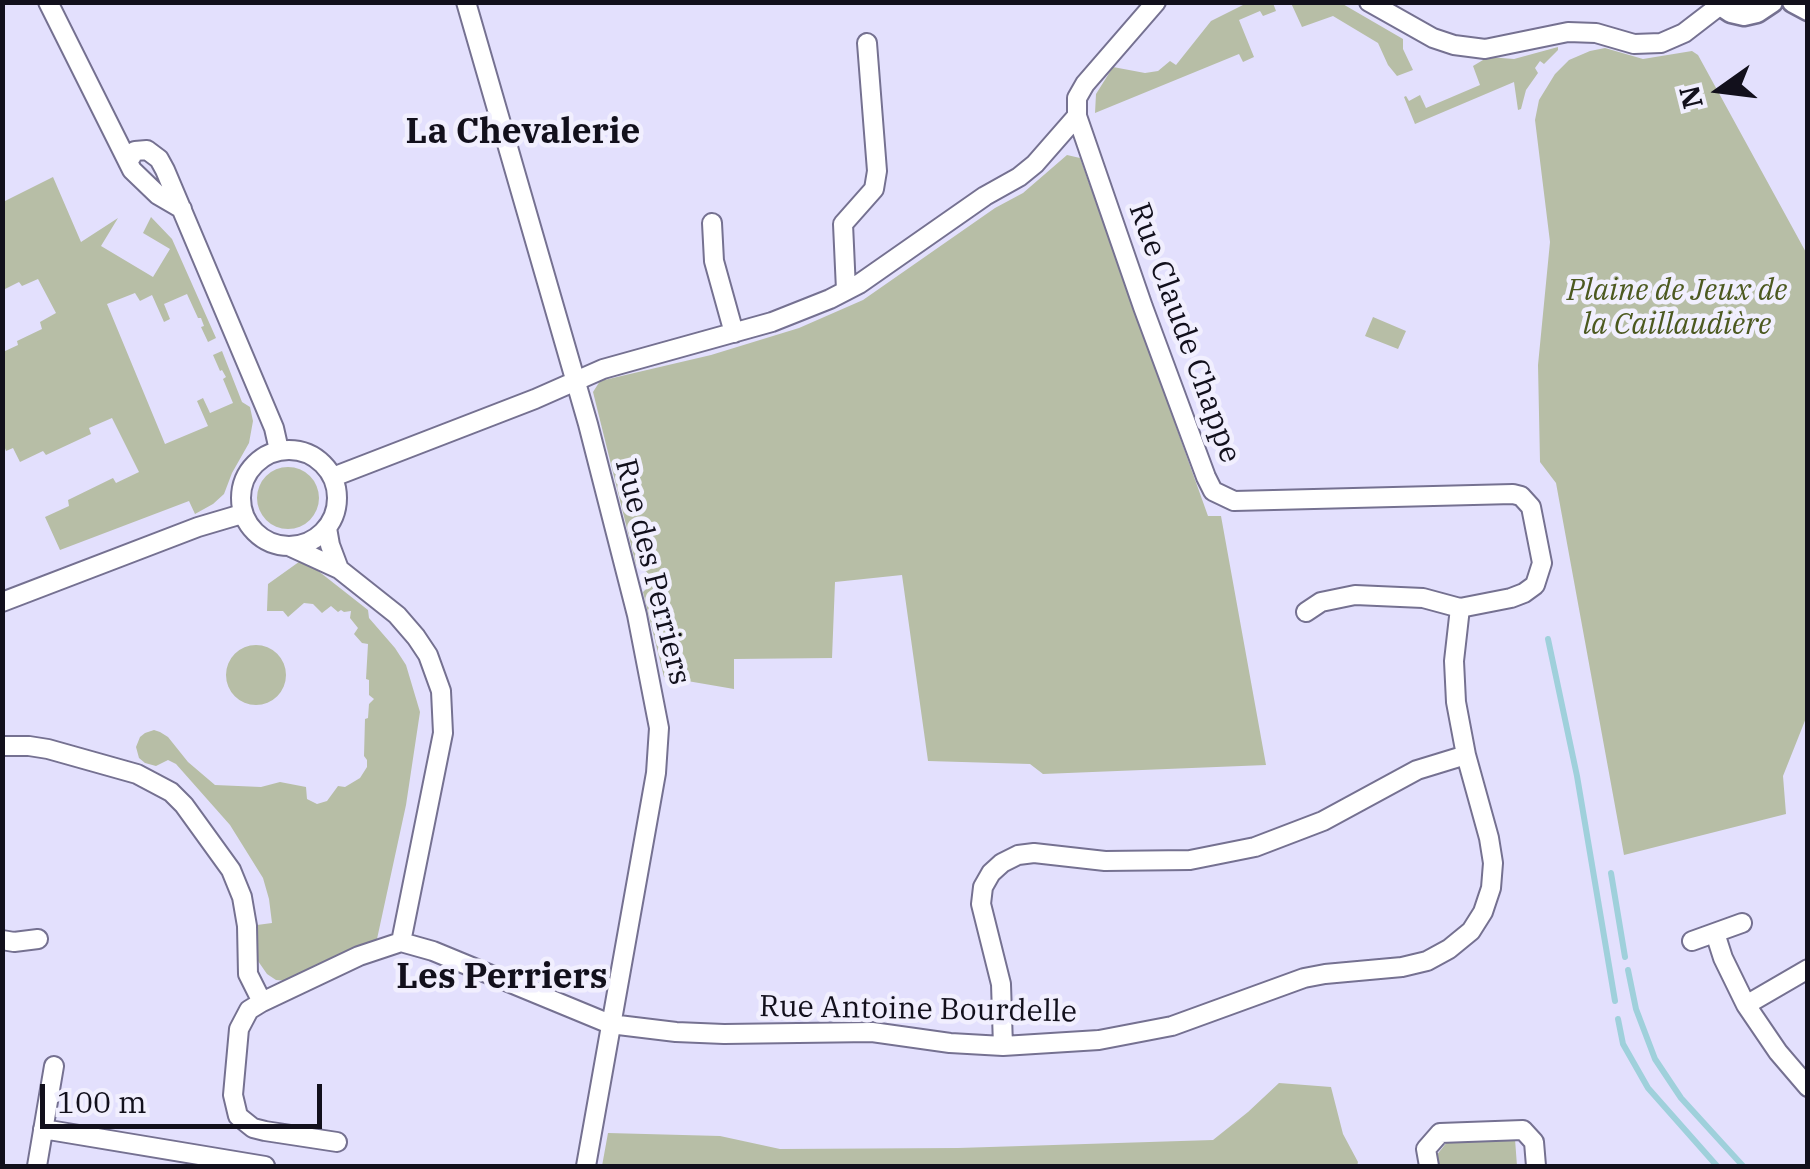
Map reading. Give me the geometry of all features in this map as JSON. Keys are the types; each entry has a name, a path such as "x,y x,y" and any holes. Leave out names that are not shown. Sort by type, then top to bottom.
{"street":[{"path":"48,2 132,170 158,195 182,209"},
{"name":"Rue des Perriers","path":"466,2 576,381 637,615 659,728 654,788 586,1166"},
{"path":"332,477 536,399 603,369 799,312 858,284 1035,164 1077,116 1077,98 1085,84 1156,2"},
{"path":"1369,2 1432,38 1485,50 1568,32 1596,34 1634,44 1661,43 1684,33 1718,4 1744,15 1772,2"},
{"path":"1793,2 1808,10"},
{"path":"846,290 843,224 874,189 877,170 867,43"},
{"name":"Rue Claude Chappe","path":"1077,116 1143,308 1213,491 1234,502 1520,496 1531,507 1542,563 1535,585 1510,598 1460,608"},
{"path":"128,162 136,151 147,150 154,153 165,170 280,450"},
{"path":"712,224 714,261 734,333"},
{"path":"290,547 317,538 327,528 334,516 337,490 324,464 310,454 280,450 265,455 245,477 240,502 250,528 263,540 290,547 339,569 397,615 428,655 441,691 443,733 401,942 359,956 262,1002 249,1010 239,1029 233,1095 238,1116 252,1128 265,1132 337,1142"},
{"path":"3,600 242,514"},
{"path":"327,528 339,569"},
{"path":"1306,612 1321,602 1355,596 1423,598 1460,608"},
{"name":"Rue Antoine Bourdelle","path":"401,942 610,1024 724,1034 872,1032 1003,1046 1134,1034 1212,1012 1304,978 1402,967 1426,960 1449,949 1471,931 1492,888 1489,838 1466,755 1454,681 1460,608"},
{"path":"2,746 48,749 138,774 171,792 231,870 242,897 247,926 248,974 262,1002"},
{"path":"1003,1046 1002,984 981,904 983,888 1002,862 1034,853 1104,860 1190,860 1255,847 1323,821 1416,770 1466,755"},
{"path":"1692,941 1742,923"},
{"path":"1715,933 1746,1005 1778,1052 1808,1086"},
{"path":"2,940 38,939"},
{"path":"1746,1005 1808,968"},
{"path":"37,1166 54,1066"},
{"path":"43,1129 265,1166"},
{"path":"1429,1166 1426,1149 1440,1133 1523,1130 1534,1142 1536,1166"}],"green space":[{"path":"1249,2 1273,3 1276,11 1263,16 1260,11 1239,20 1254,57 1243,62 1239,54 1095,113 1096,94 1113,67 1145,73 1158,71 1170,61 1176,65 1211,21"},
{"path":"1291,3 1341,3 1403,39 1403,49 1413,70 1397,76 1378,43 1333,16 1302,27"},
{"path":"1558,47 1544,64 1540,61 1535,68 1538,73 1526,90 1521,109 1518,110 1514,82 1415,124 1404,97 1409,101 1420,95 1426,108 1480,85 1473,66 1488,57 1514,59"},
{"name":"Plaine de Jeux de la Caillaudière","path":"1605,48 1643,59 1692,51 1698,55 1808,256 1808,713 1783,776 1786,814 1624,855 1556,483 1540,462 1538,365 1550,242 1535,120 1539,100 1555,74 1569,60"},
{"path":"1067,155 1080,158 1208,516 1221,516 1266,765 1043,774 1030,764 928,761 902,575 835,582 832,658 734,659 734,689 664,677 643,592 650,585 647,572 636,565 593,392 600,381 711,355 799,328 863,300 995,208 1023,193"},
{"path":"53,177 81,242 118,218 101,246 153,277 170,249 143,233 151,217 172,239 216,338 208,342 201,318 187,294 164,304 170,319 164,322 152,295 140,301 135,293 107,304 165,444 208,426 197,401 203,398 210,413 233,403 223,379 226,377 213,355 222,351 253,421 249,443 224,494 213,504 195,514 189,501 60,550 45,517 69,506 68,500 113,478 116,483 139,472 112,418 89,428 91,434 46,455 43,451 20,462 13,448 6,451 3,443 3,352 42,329 40,322 56,313 38,279 3,290 3,202"},
{"path":"1373,317 1406,331 1398,349 1365,336"},
{"path":"288,467 310,476 319,498 310,520 288,529 266,520 257,498 266,476"},
{"path":"303,559 368,610 369,618 406,665 420,712 406,805 377,939 288,981 267,974 258,961 257,925 272,923 269,899 263,878 230,825 176,764 168,760 156,766 145,763 136,747 140,737 154,730 168,737 188,762 215,785 261,787 280,782 306,787 307,799 317,804 327,801 338,786 345,787 360,778 367,767 365,719 374,699 369,695 366,679 368,644 354,634 358,628 350,618 351,611 338,612 331,606 322,613 313,604 304,603 288,617 283,611 267,611 268,584"},
{"path":"256,645 277,654 286,675 277,696 256,705 235,696 226,675 235,654"},
{"path":"1279,1083 1331,1087 1343,1134 1357,1166 602,1166 608,1133 720,1136 780,1149 1213,1140"},
{"path":"1515,1139 1517,1166 1437,1166 1436,1156 1447,1142"}],"waterway":[{"path":"1548,639 1577,776 1615,1001"},
{"path":"1611,873 1625,957"},
{"path":"1628,970 1636,1009 1655,1059 1681,1098 1743,1166"},
{"path":"1618,1019 1623,1044 1648,1088 1717,1166"}],"district":[{"name":"La Chevalerie","path":"523,133"},
{"name":"Les Perriers","path":"502,978"}]}
